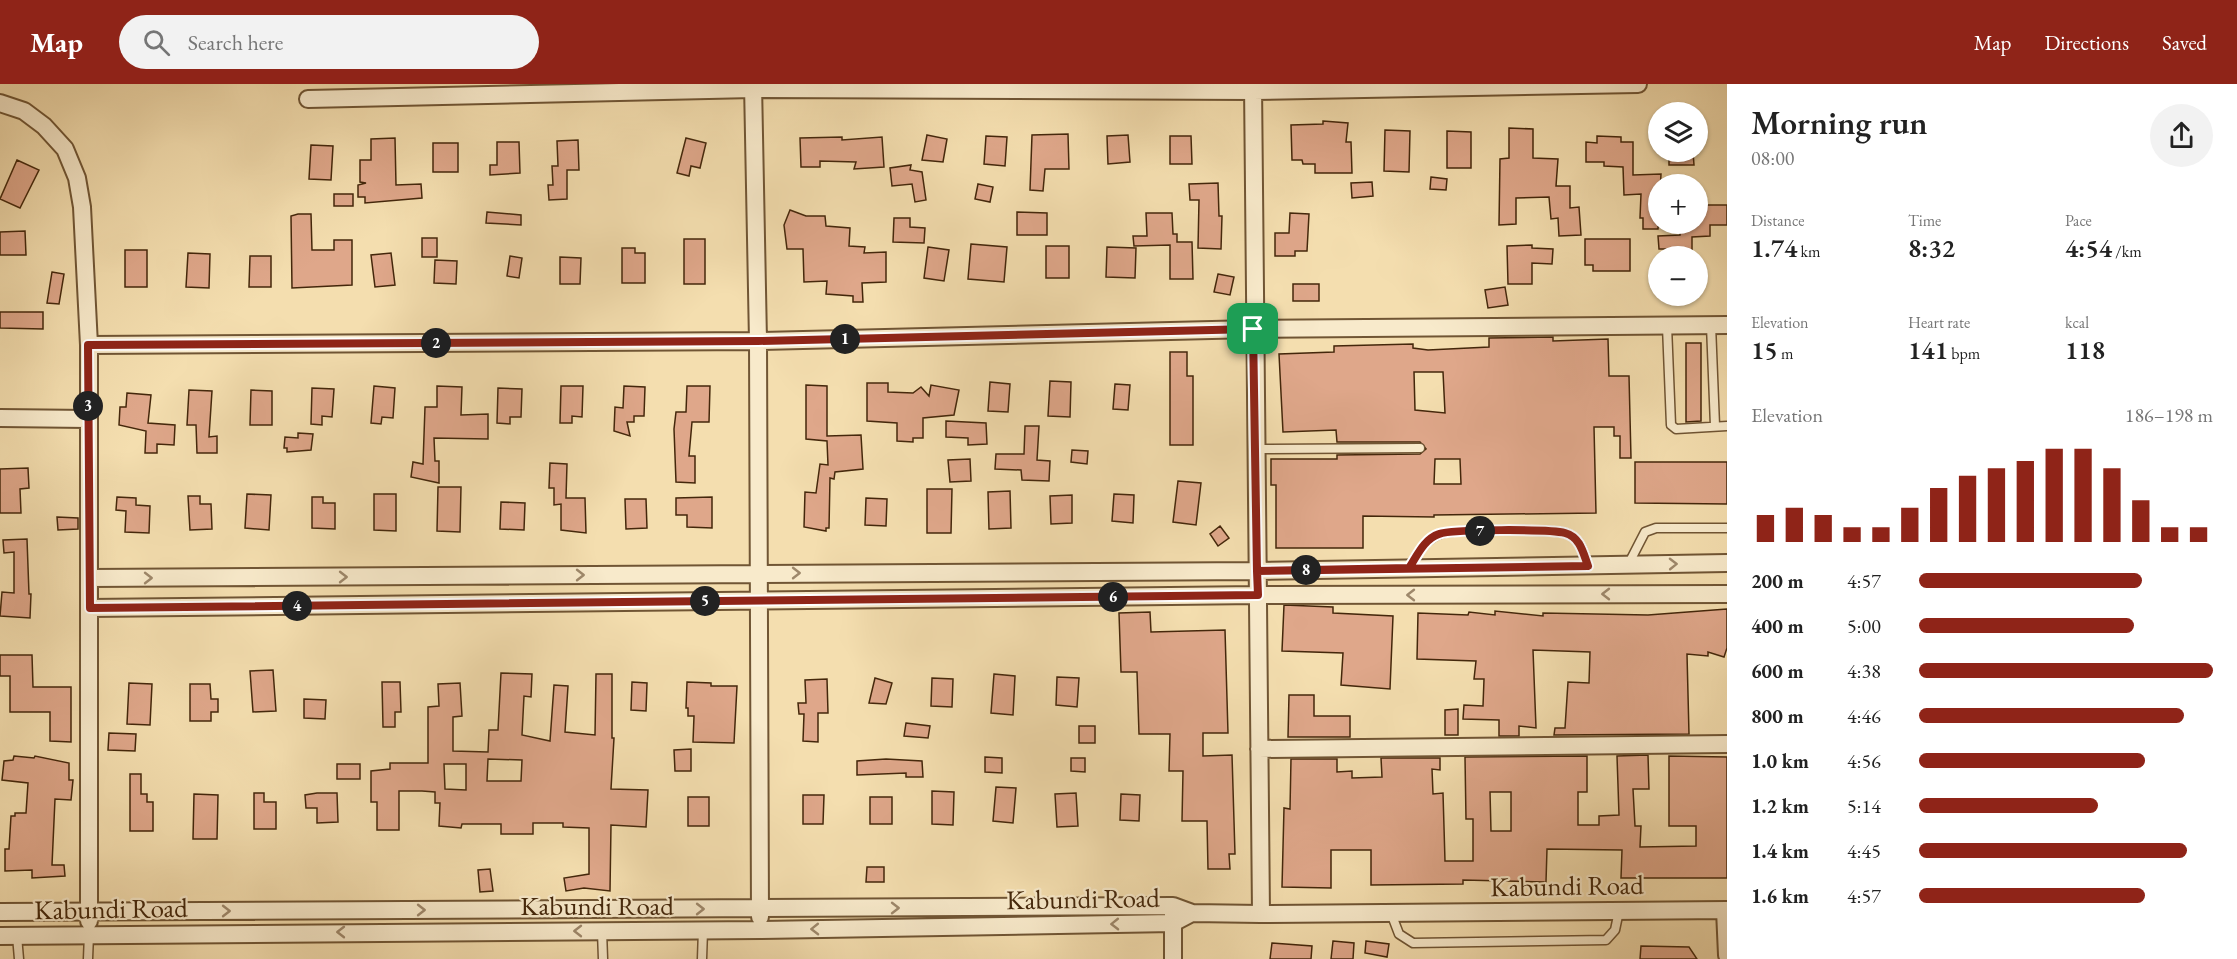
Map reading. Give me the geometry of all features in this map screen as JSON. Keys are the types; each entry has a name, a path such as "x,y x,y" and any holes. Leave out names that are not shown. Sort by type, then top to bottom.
{"street":[{"path":"308,99 753,86 1253,87 1638,84"},
{"path":"753,86 758,341 760,930"},
{"path":"1253,87 1253,329 1261,914"},
{"path":"0,103 24,111 44,126 65,149 77,178 82,207 88,345 89,934"},
{"path":"88,345 758,341 1253,329 1719,325"},
{"path":"0,418 88,419"},
{"path":"90,578 1257,571 1727,563"},
{"path":"1003,572 1004,598"},
{"path":"540,575 541,603"},
{"path":"309,577 310,606"},
{"path":"90,608 1258,595 1727,594"},
{"path":"1259,749 1727,744"},
{"path":"1173,906 1173,959"},
{"name":"Kabundi Road","path":"0,912 1173,906 1192,913 1261,914 1726,910"},
{"path":"544,910 544,931"},
{"path":"1726,910 1727,955"},
{"name":"Kabundi Road","path":"0,936 760,930 1173,923 1192,913"}],"lane":[{"path":"1715,426 1719,325"},
{"path":"1668,326 1671,425 1676,429 1727,426 1727,431"},
{"path":"1255,449 1419,448"},
{"path":"1628,565 1645,532 1656,528 1727,528"},
{"path":"1409,568 1425,543 1438,534 1458,531 1565,533 1581,546 1588,566"},
{"path":"1390,913 1399,934 1413,943 1606,940 1616,930 1619,911"},
{"path":"702,959 703,930"},
{"path":"602,931 603,959"},
{"path":"87,958 89,934"},
{"path":"17,936 19,959"}],"building":[{"path":"1323,121 1348,123 1346,142 1351,142 1352,173 1315,173 1315,164 1303,164 1302,160 1292,160 1291,125 1323,124"},
{"path":"1509,128 1533,129 1533,158 1558,159 1556,186 1570,186 1570,208 1579,207 1581,235 1559,236 1558,218 1551,219 1549,197 1516,198 1516,224 1499,225 1500,159 1509,158"},
{"path":"1385,130 1410,131 1409,172 1384,171"},
{"path":"1447,131 1471,132 1471,168 1447,168"},
{"path":"1068,134 1069,169 1045,169 1043,191 1030,190 1032,135"},
{"path":"927,135 947,139 943,162 922,160"},
{"path":"1128,135 1130,162 1108,164 1107,136"},
{"path":"986,136 1007,137 1005,166 984,164"},
{"path":"1170,136 1191,136 1192,164 1170,164"},
{"path":"1597,136 1621,137 1621,142 1633,142 1633,175 1648,174 1648,229 1643,229 1643,218 1640,218 1641,194 1624,195 1623,167 1604,166 1604,162 1586,162 1586,142 1597,143"},
{"path":"842,137 842,140 882,137 884,167 854,169 856,162 820,161 820,167 801,167 800,138"},
{"path":"395,138 396,185 421,184 422,198 365,203 365,197 358,197 358,185 366,183 360,182 360,160 371,160 371,139"},
{"path":"686,138 706,143 700,168 691,166 689,176 677,173"},
{"path":"578,140 579,170 567,170 567,199 549,200 548,185 553,185 552,166 558,166 557,141"},
{"path":"497,142 519,142 520,173 490,175 490,165 497,165"},
{"path":"433,143 458,143 458,172 433,172"},
{"path":"311,145 333,146 331,180 309,179"},
{"path":"17,160 39,170 20,208 0,199"},
{"path":"1669,162 1694,162 1694,165 1669,165"},
{"path":"911,165 910,170 922,172 926,200 915,202 912,184 892,186 890,168"},
{"path":"1431,177 1447,179 1446,190 1430,189"},
{"path":"1372,182 1373,196 1352,198 1351,183"},
{"path":"1218,183 1219,216 1222,216 1221,249 1198,248 1199,200 1190,200 1189,184"},
{"path":"978,184 993,187 990,202 975,199"},
{"path":"334,194 353,194 353,206 334,206"},
{"path":"1708,205 1727,205 1727,225 1710,225 1710,236 1692,237 1692,246 1659,246 1658,236 1708,234"},
{"path":"790,210 806,216 825,216 826,226 850,228 849,246 865,247 864,253 886,252 886,282 862,283 863,302 853,302 853,296 826,294 827,281 804,282 803,249 787,249 784,225"},
{"path":"487,212 521,215 521,225 486,223"},
{"path":"1017,212 1047,213 1047,235 1017,235"},
{"path":"1146,213 1172,213 1173,234 1177,234 1177,242 1192,242 1193,279 1170,279 1170,245 1134,246 1133,236 1147,236"},
{"path":"1290,213 1309,214 1307,251 1295,251 1295,256 1275,256 1275,233 1289,233"},
{"path":"311,214 312,250 334,250 334,240 352,240 352,285 292,288 291,216"},
{"path":"894,218 910,218 910,227 925,228 924,243 893,242"},
{"path":"25,231 26,255 0,255 0,232"},
{"path":"422,238 437,238 437,257 422,257"},
{"path":"684,239 705,239 705,284 684,284"},
{"path":"1585,239 1630,239 1630,271 1593,271 1593,265 1585,265"},
{"path":"971,244 1007,247 1004,282 968,279"},
{"path":"1532,245 1532,248 1553,249 1552,264 1532,263 1532,284 1508,284 1507,246"},
{"path":"1046,246 1069,246 1069,278 1046,278"},
{"path":"928,247 949,250 944,281 924,278"},
{"path":"1107,247 1136,248 1135,278 1106,277"},
{"path":"622,248 635,248 635,253 645,253 645,283 622,283"},
{"path":"125,250 147,250 147,287 125,287"},
{"path":"188,253 210,254 209,288 186,287"},
{"path":"391,253 395,285 375,287 371,255"},
{"path":"250,256 271,256 271,287 249,287"},
{"path":"510,256 522,258 519,278 507,276"},
{"path":"560,257 581,258 580,284 560,284"},
{"path":"435,260 457,261 456,284 434,283"},
{"path":"52,272 64,274 59,304 47,303"},
{"path":"1218,274 1234,277 1230,295 1214,292"},
{"path":"1293,284 1319,284 1319,301 1293,301"},
{"path":"1505,287 1508,305 1488,308 1485,290"},
{"path":"0,312 43,312 43,329 0,328"},
{"path":"1553,337 1553,341 1608,339 1609,376 1629,376 1631,458 1620,458 1620,436 1614,436 1614,427 1594,427 1596,513 1434,515 1434,517 1363,516 1363,548 1276,548 1276,485 1271,485 1271,459 1337,459 1337,455 1420,454 1426,449 1420,442 1337,442 1336,430 1283,432 1279,354 1334,352 1334,346 1413,344 1413,348 1428,350 1489,347 1489,338","holes":["1414,372 1443,372 1445,413 1415,410","1435,459 1460,459 1461,484 1434,484"]},
{"path":"1686,343 1701,343 1701,421 1686,422"},
{"path":"1170,352 1187,352 1187,376 1193,376 1193,445 1170,445"},
{"path":"1050,381 1071,382 1070,417 1048,416"},
{"path":"990,382 1010,384 1008,412 988,411"},
{"path":"867,383 888,383 888,392 913,393 921,387 929,396 931,385 959,390 954,415 923,418 923,438 913,438 913,442 897,441 897,423 867,421"},
{"path":"1115,384 1130,385 1128,410 1113,409"},
{"path":"806,385 827,386 827,436 861,435 863,469 835,472 834,479 830,478 829,528 826,528 826,531 804,527 805,492 816,493 820,464 828,465 827,441 806,439"},
{"path":"374,386 395,388 393,418 382,417 381,424 371,423"},
{"path":"437,386 462,387 461,415 488,414 488,439 434,438 435,461 439,461 439,483 411,477 413,462 423,464 425,407 437,407"},
{"path":"561,386 583,386 582,417 572,416 572,423 560,423"},
{"path":"624,386 645,387 644,416 634,416 634,422 627,422 630,436 614,431 615,407 623,408"},
{"path":"687,386 710,386 709,422 692,422 689,456 695,456 695,483 676,482 674,429 676,412 686,412"},
{"path":"312,388 334,389 332,417 322,416 322,425 311,424"},
{"path":"498,388 522,389 521,417 510,417 510,424 497,423"},
{"path":"189,390 212,391 209,437 217,436 217,453 197,453 196,425 187,425"},
{"path":"251,390 272,391 272,425 250,425"},
{"path":"127,393 151,395 148,423 175,425 174,445 157,444 157,453 145,453 146,431 119,425 120,407 126,407"},
{"path":"946,421 986,423 987,444 968,445 968,438 946,437"},
{"path":"1025,426 1039,426 1037,460 1050,461 1049,481 1022,480 1021,470 995,469 996,454 1024,454"},
{"path":"298,433 313,434 311,450 287,452 287,448 284,448 285,437 298,438"},
{"path":"1072,450 1088,451 1087,464 1071,462"},
{"path":"970,459 971,481 950,482 948,460"},
{"path":"1635,462 1727,462 1727,504 1635,503"},
{"path":"550,463 567,464 566,498 585,498 586,533 561,530 561,504 554,505 554,488 549,488"},
{"path":"28,468 29,488 20,489 21,513 0,513 0,469"},
{"path":"1178,481 1201,483 1196,525 1173,522"},
{"path":"438,487 461,487 460,532 437,531"},
{"path":"927,489 952,489 951,533 927,533"},
{"path":"1010,491 1011,528 989,529 988,492"},
{"path":"247,494 271,495 269,530 245,528"},
{"path":"374,494 396,494 396,531 374,530"},
{"path":"1114,494 1134,495 1133,523 1112,521"},
{"path":"1072,495 1072,523 1051,524 1050,496"},
{"path":"188,496 200,496 200,504 211,504 212,529 190,530"},
{"path":"117,497 136,498 136,505 150,506 149,533 125,532 126,511 116,510"},
{"path":"312,497 323,497 323,503 335,503 335,529 312,528"},
{"path":"712,497 712,528 687,527 687,515 676,515 676,498"},
{"path":"866,498 887,499 886,526 865,525"},
{"path":"625,499 646,499 647,528 626,529"},
{"path":"501,502 525,503 524,530 500,529"},
{"path":"57,517 78,518 78,529 58,530"},
{"path":"1220,526 1229,538 1218,546 1210,534"},
{"path":"27,539 29,594 31,594 30,618 0,616 2,592 14,593 14,552 4,553 3,540"},
{"path":"1284,605 1333,607 1333,613 1393,616 1390,689 1341,685 1343,653 1282,651"},
{"path":"1727,609 1727,648 1724,657 1708,652 1708,656 1687,654 1689,734 1554,735 1555,728 1565,728 1568,682 1589,683 1590,652 1533,650 1536,728 1519,726 1519,736 1499,736 1499,720 1463,719 1464,705 1483,706 1484,679 1474,679 1476,661 1417,659 1418,613 1468,615 1469,612 1495,615 1495,611 1543,616 1543,613 1648,615"},
{"path":"1150,612 1151,632 1225,630 1228,733 1203,733 1203,756 1232,755 1235,854 1229,854 1230,869 1208,869 1207,821 1182,821 1183,771 1169,771 1170,734 1139,734 1137,672 1121,672 1119,613"},
{"path":"0,655 32,655 33,687 71,687 71,742 50,741 50,712 10,712 10,676 0,676"},
{"path":"273,670 276,711 253,712 250,671"},
{"path":"501,673 532,674 531,697 524,696 522,735 550,741 554,685 568,686 565,732 595,735 596,674 612,674 612,738 614,738 611,789 648,790 646,827 611,825 610,891 584,888 566,891 564,878 589,874 589,828 563,827 563,823 533,823 533,834 501,834 501,824 462,824 461,828 439,826 440,803 435,803 435,792 399,791 399,830 377,830 377,802 371,802 371,771 390,769 390,763 428,763 428,707 439,706 438,684 460,683 462,716 453,717 453,751 488,752 489,730 498,730","holes":["488,759 522,760 521,781 487,781","444,764 466,764 466,790 445,789"]},
{"path":"994,674 1015,676 1013,715 991,713"},
{"path":"1057,677 1079,678 1077,707 1056,705"},
{"path":"875,678 892,683 886,704 869,703"},
{"path":"932,678 953,679 952,707 931,706"},
{"path":"827,679 828,713 818,713 818,742 803,741 804,714 799,714 798,703 806,703 805,680"},
{"path":"382,682 400,682 401,712 395,712 395,727 383,727"},
{"path":"632,682 647,683 646,711 631,710"},
{"path":"687,682 711,683 711,686 737,686 734,743 693,742 694,716 688,716 688,708 686,708"},
{"path":"129,683 152,684 150,725 127,724"},
{"path":"190,684 210,684 211,699 218,699 218,712 211,712 211,721 190,721"},
{"path":"1289,695 1314,695 1314,716 1350,716 1350,737 1288,737"},
{"path":"304,699 326,700 325,719 304,718"},
{"path":"1458,709 1458,735 1445,735 1445,710"},
{"path":"906,723 930,726 928,738 904,736"},
{"path":"1079,726 1095,726 1095,743 1079,743"},
{"path":"109,733 136,734 135,751 108,750"},
{"path":"691,749 691,771 675,771 674,750"},
{"path":"1648,755 1649,789 1633,789 1635,826 1641,826 1640,847 1696,846 1696,826 1669,826 1669,756 1727,757 1727,878 1621,878 1622,850 1547,849 1546,882 1463,880 1463,884 1371,885 1371,850 1331,850 1331,888 1282,887 1284,808 1290,809 1291,759 1337,759 1337,772 1352,771 1352,778 1382,777 1381,758 1440,758 1440,770 1432,769 1433,794 1443,793 1445,861 1473,861 1473,819 1466,819 1465,757 1587,756 1587,792 1578,792 1578,825 1599,825 1599,816 1619,815 1617,756","holes":["1490,792 1511,792 1511,831 1491,831"]},
{"path":"14,756 34,758 35,756 69,763 69,780 73,780 71,800 55,799 52,865 64,865 65,876 32,878 32,870 5,871 5,849 9,849 11,816 15,816 15,813 26,813 28,783 2,780 4,761 13,760"},
{"path":"985,757 1002,758 1002,773 985,772"},
{"path":"1071,758 1085,758 1085,772 1071,771"},
{"path":"886,759 922,761 923,777 906,777 906,773 857,775 857,761"},
{"path":"337,764 360,764 360,779 337,779"},
{"path":"130,774 141,774 141,794 147,794 147,802 153,802 153,831 130,831"},
{"path":"996,787 1016,788 1013,823 993,821"},
{"path":"932,791 954,792 953,825 932,824"},
{"path":"254,793 264,793 264,802 276,802 276,829 254,829"},
{"path":"337,793 338,822 317,823 317,808 306,808 305,795"},
{"path":"1076,793 1078,826 1057,827 1055,794"},
{"path":"194,794 218,795 217,839 193,839"},
{"path":"1121,794 1140,795 1139,821 1120,820"},
{"path":"803,795 824,795 823,824 803,824"},
{"path":"688,797 709,797 709,826 688,826"},
{"path":"870,797 892,797 892,824 870,824"},
{"path":"867,867 884,867 884,882 866,882"},
{"path":"490,869 493,891 480,892 478,870"},
{"path":"1333,941 1354,943 1353,959 1331,959"},
{"path":"1366,941 1389,944 1387,957 1365,953"},
{"path":"1272,943 1312,946 1311,959 1270,959"},
{"path":"1641,946 1689,947 1697,959 1640,959"}],"route":[{"path":"1253,329 758,341 88,345 90,608 1258,595 1257,571 1409,568 1425,543 1438,534 1458,531 1565,533 1581,546 1588,566 1257,571 1253,329"}]}
